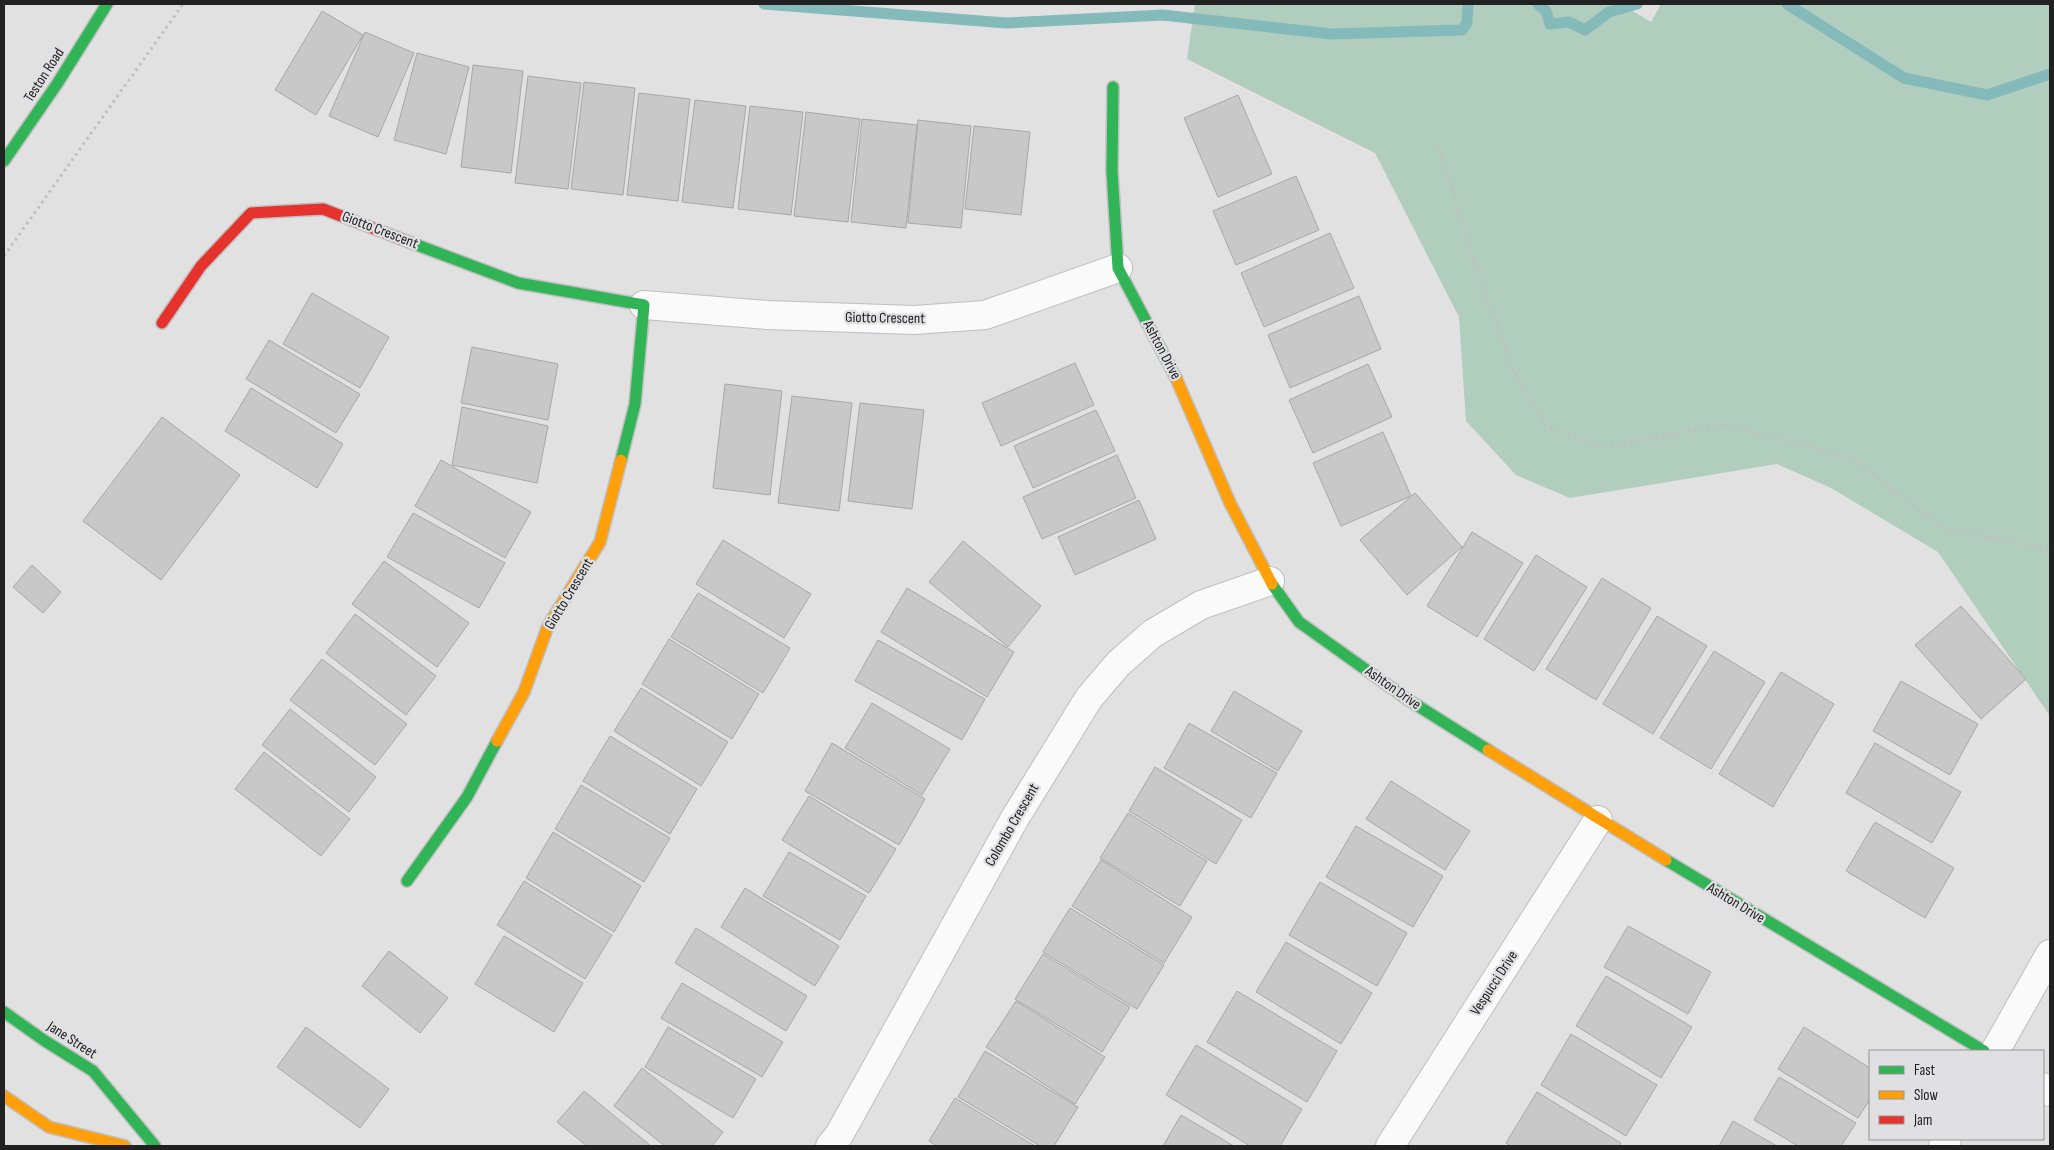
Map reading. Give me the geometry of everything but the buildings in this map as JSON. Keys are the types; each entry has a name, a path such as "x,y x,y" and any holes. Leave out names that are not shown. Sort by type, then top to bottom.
{"street":[{"name":"Teston Road","path":"4,161 57,84 107,4"},
{"name":"Ashton Drive","path":"1113,87 1112,170 1118,268 1184,393 1230,503 1270,580 1299,622 1407,699 1598,820 1982,1050"},
{"name":"Giotto Crescent","path":"162,323 201,266 251,213 323,209 518,283 644,305 767,315 914,320 985,315 1118,268"},
{"name":"Giotto Crescent","path":"407,881 467,797 524,692 548,626 600,542 635,404 644,305"},
{"name":"Colombo Crescent","path":"830,1146 839,1135 1015,818 1088,698 1118,664 1152,634 1201,605 1270,580"},
{"name":"Vespucci Drive","path":"1390,1146 1598,820"},
{"path":"1996,1050 2050,954"},
{"name":"Jane Street","path":"4,1012 45,1041 93,1071 155,1146"},
{"path":"4,1096 50,1127 125,1146"}],"path":[{"path":"4,256 183,4"},
{"path":"1438,146 1482,285 1517,379 1546,426 1603,448 1724,424 1851,458 1943,528 2050,550"}],"green space":[{"path":"1195,4 1621,4 1651,22 1661,4 2050,4 2050,716 1938,552 1831,488 1777,464 1570,498 1516,475 1466,421 1459,317 1375,153 1187,59"}],"waterway":[{"path":"764,4 1006,23 1163,15 1331,34 1462,30 1467,23 1468,4"},
{"path":"1538,4 1546,11 1550,24 1569,22 1585,30 1609,12 1637,4"},
{"path":"1787,4 1904,78 1987,95 2050,74"}],"traffic: fast":[{"path":"4,161 57,84 107,4"},
{"path":"1113,87 1112,171 1118,268 1176,378"},
{"path":"409,242 518,283 644,305 635,404 621,460"},
{"path":"1272,584 1299,622 1407,699 1488,750"},
{"path":"407,881 467,797 497,741"},
{"path":"1666,860 1982,1050"},
{"path":"4,1012 45,1041 93,1071 155,1146"}],"traffic: slow":[{"path":"1176,378 1230,503 1272,584"},
{"path":"497,741 524,692 548,626 600,542 621,460"},
{"path":"1488,750 1666,860"},
{"path":"4,1096 49,1127 125,1146"}],"traffic: jam":[{"path":"162,323 201,266 251,213 323,209 409,242"}]}
